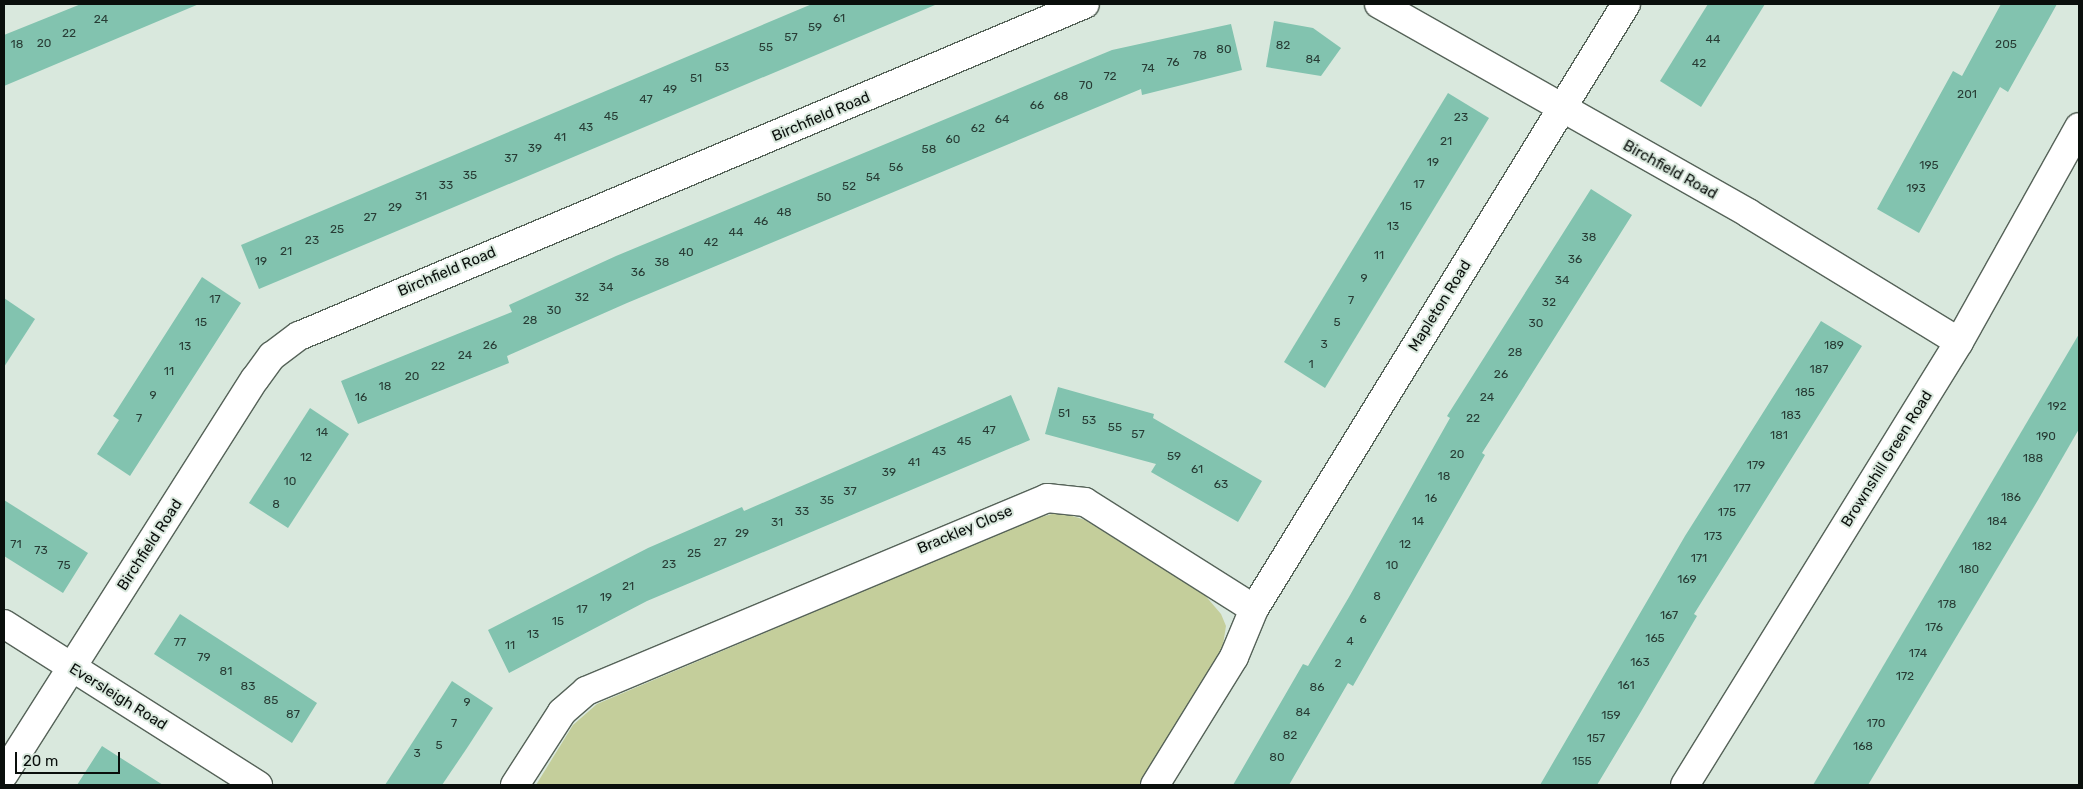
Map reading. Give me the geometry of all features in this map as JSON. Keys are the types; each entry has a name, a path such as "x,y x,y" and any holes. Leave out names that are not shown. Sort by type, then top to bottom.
{"street":[{"name":"Birchfield Road","path":"4,774 255,379 272,356 299,336 1085,4"},
{"name":"Birchfield Road","path":"1378,4 1560,110 1748,213 1959,342"},
{"name":"Mapleton Road","path":"1254,608 1626,4"},
{"name":"Brownshill Green Road","path":"1686,785 1959,342 2079,128"},
{"name":"Brackley Close","path":"515,785 562,712 586,691 1047,498 1085,502 1254,608"},
{"path":"1155,785 1234,657 1254,608"},
{"name":"Eversleigh Road","path":"4,624 70,668 258,785"}],"green space":[{"path":"1060,512 1085,520 1203,593 1221,614 1226,626 1222,651 1140,785 536,785 573,725 597,704 1033,519"}],"building":[{"path":"81,4 199,4 4,86 4,35"},
{"path":"812,4 935,5 259,289 241,245"},
{"path":"1708,4 1765,4 1701,107 1660,81"},
{"path":"2001,4 2057,4 2008,92 2000,87 1919,233 1877,209 1953,71 1962,76"},
{"path":"1274,21 1313,28 1341,48 1321,76 1266,67"},
{"path":"1231,24 1242,70 1142,95 1141,89 627,303 507,356 509,363 358,424 341,381 512,312 509,305 616,256 1112,50"},
{"path":"1448,93 1489,118 1325,388 1284,362"},
{"path":"1591,189 1632,215 1482,453 1485,455 1353,686 1348,683 1289,785 1233,785 1303,664 1308,666 1349,597 1450,418 1447,416"},
{"path":"202,277 241,303 130,476 97,454 119,420 113,416"},
{"path":"4,298 35,319 4,367"},
{"path":"1821,321 1862,346 1694,614 1697,616 1597,785 1540,785 1685,536"},
{"path":"2079,334 2079,429 2038,500 1868,785 1813,785"},
{"path":"1058,387 1154,414 1153,418 1262,481 1238,522 1151,472 1156,464 1045,434"},
{"path":"1011,395 1030,440 647,601 509,673 488,630 648,548 742,507 744,511"},
{"path":"310,408 349,434 288,528 249,503"},
{"path":"4,500 88,553 63,593 4,556"},
{"path":"180,614 317,703 292,743 154,654"},
{"path":"452,681 493,708 442,785 385,785"},
{"path":"102,746 127,762 163,785 77,785"}]}
